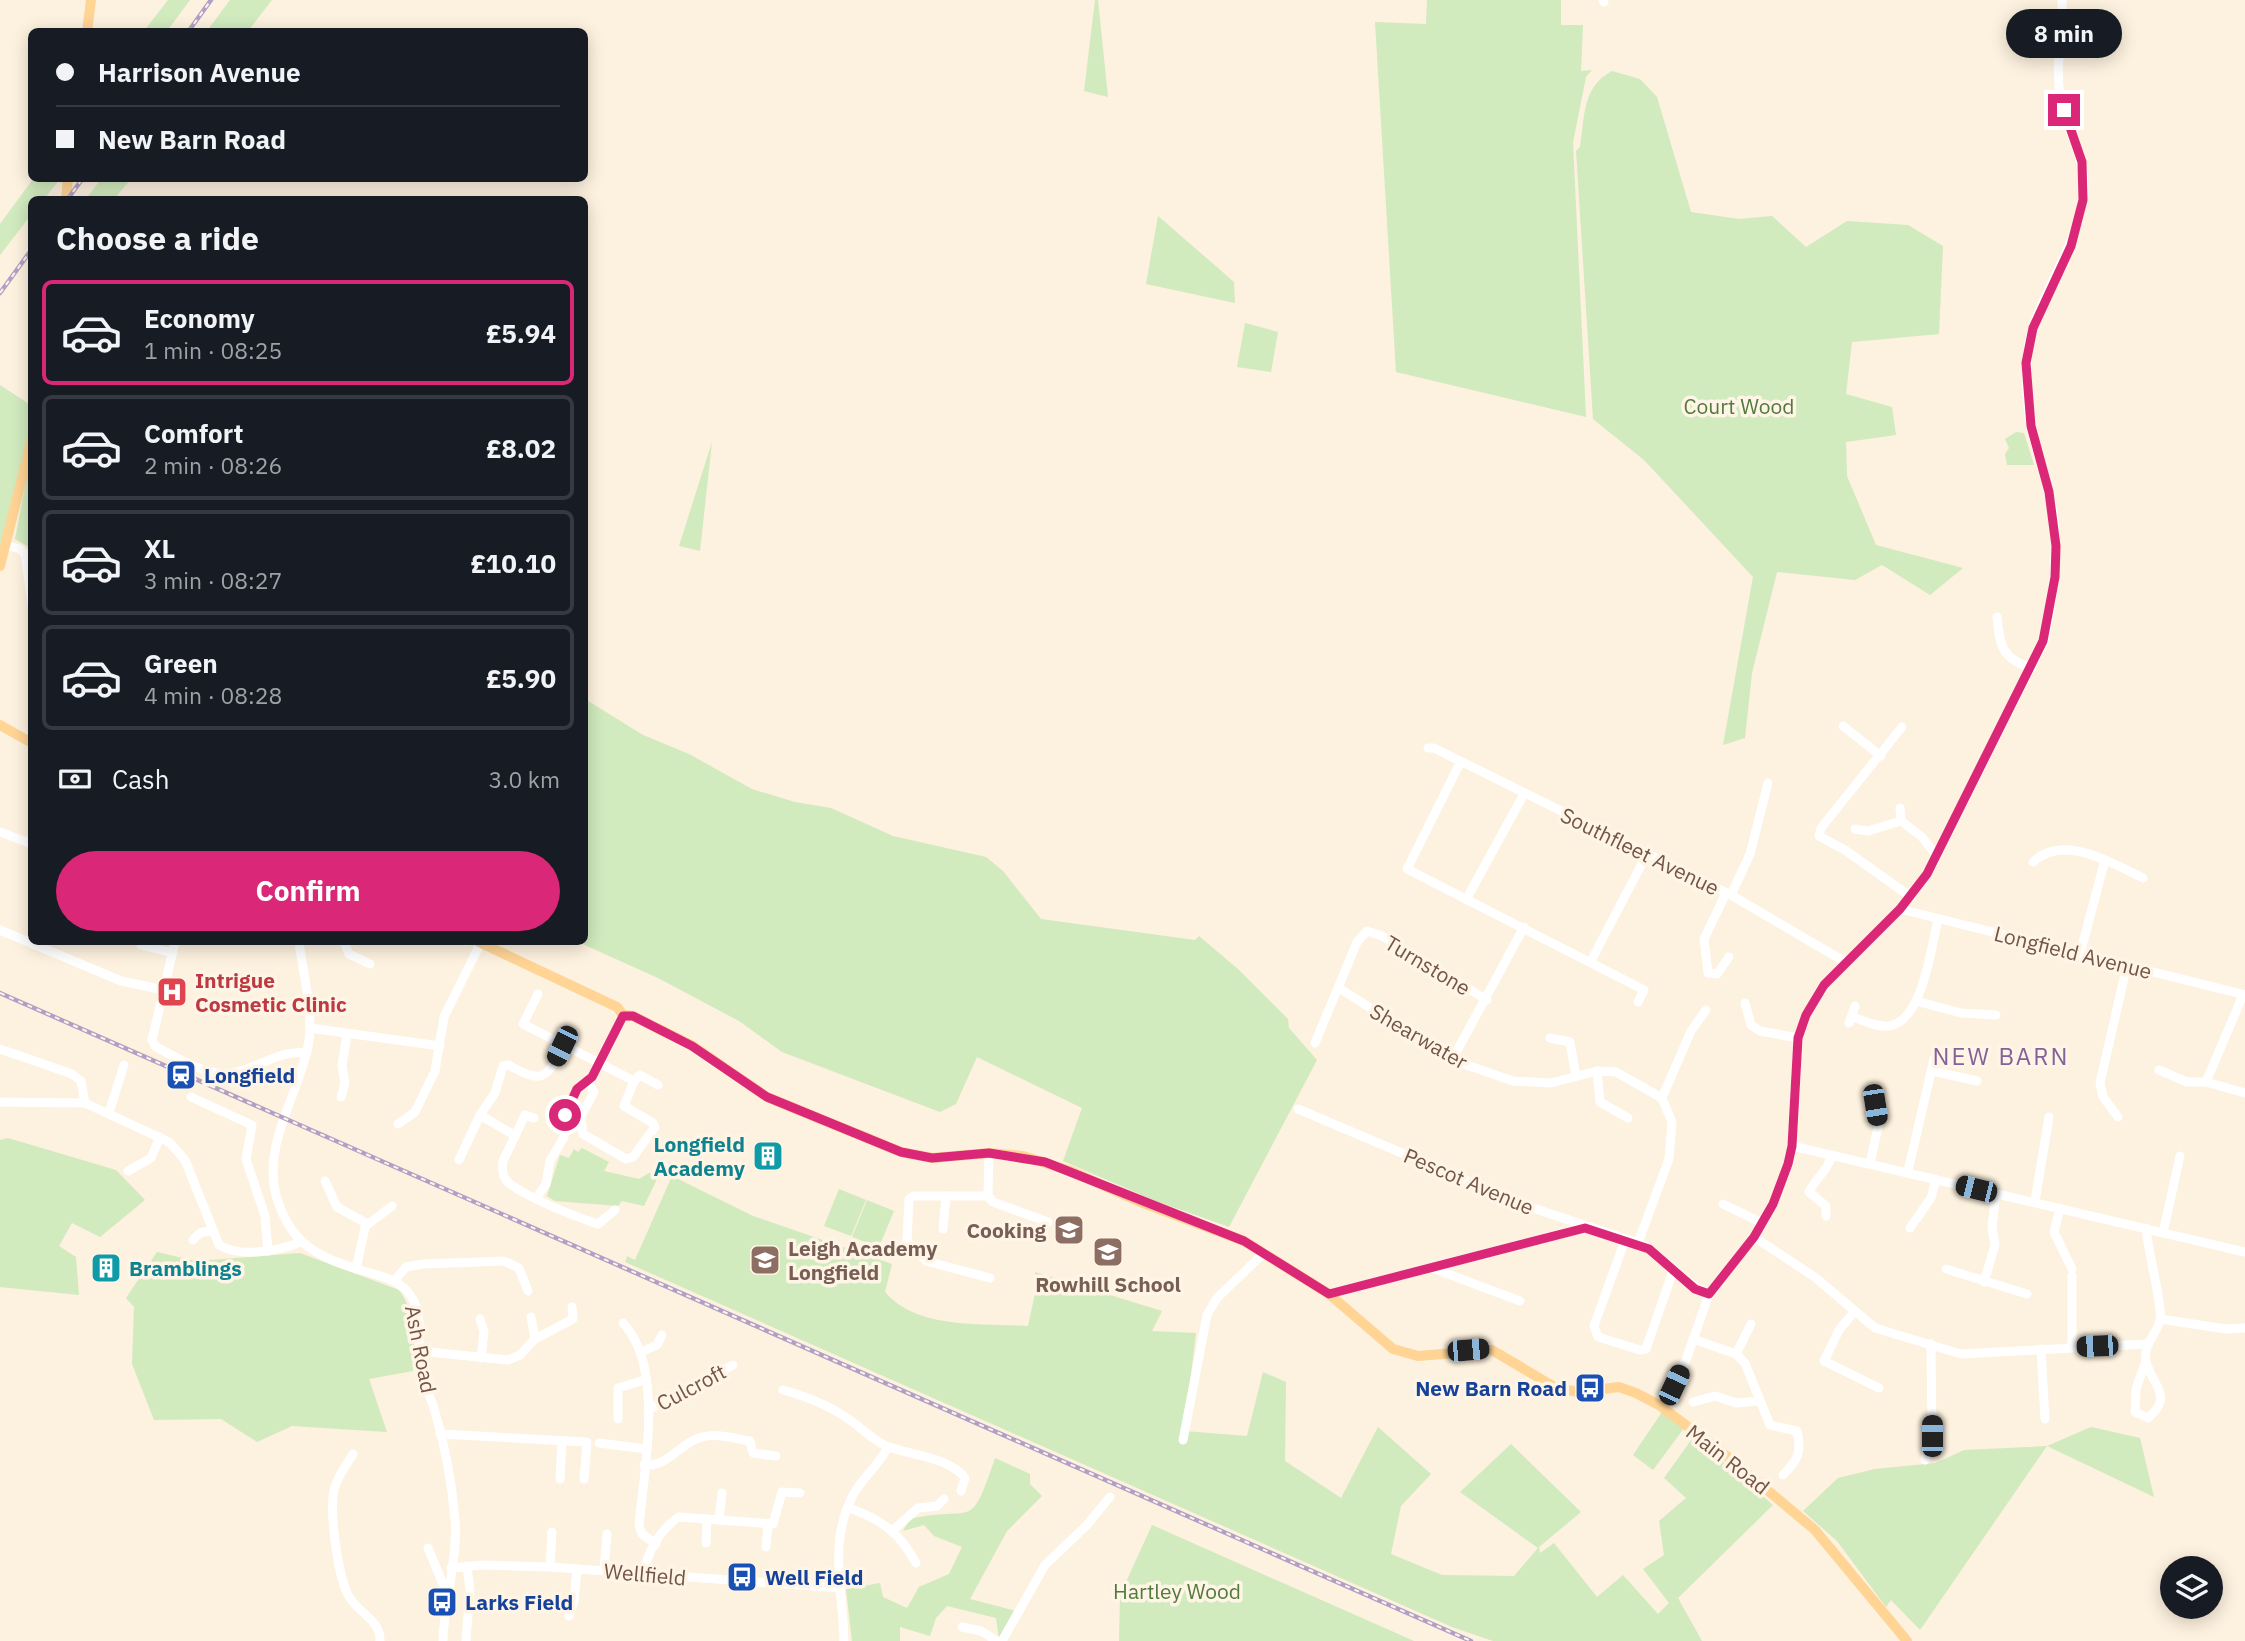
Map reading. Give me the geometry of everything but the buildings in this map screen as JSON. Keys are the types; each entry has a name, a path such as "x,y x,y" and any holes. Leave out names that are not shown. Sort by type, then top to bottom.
{"main road":[{"path":"88,28 91,0"},
{"path":"0,566 28,454"},
{"path":"0,725 28,741"},
{"name":"Main Road","path":"486,945 617,1007 623,1016 633,1016 692,1046 767,1097 901,1152 932,1158 989,1153 1023,1156 1071,1171 1221,1231 1265,1252 1329,1294 1382,1343 1407,1354 1430,1356 1492,1350 1556,1388 1578,1392 1619,1387 1659,1405 1755,1478 1815,1530 1907,1641"}],"street":[{"path":"1659,1405 1674,1385 1709,1294 1754,1237 1773,1204 1792,1146 1798,1038 1806,1015 1824,985 1911,897 1937,856 2043,641 2050,612 2056,546 2049,492 2031,426 2026,396 2027,355 2034,324 2071,246 2084,187 2082,162 2060,96 2062,0"},
{"path":"5,545 19,548 25,554 28,592"},
{"path":"1997,617 2007,656 2014,663 2032,668"},
{"path":"1843,726 1881,756"},
{"path":"1902,727 1821,828 1819,836 1845,850 1911,897"},
{"name":"Southfleet Avenue","path":"1428,748 1434,748 1728,894 1847,963"},
{"path":"1460,763 1407,869 1644,990 1638,1002"},
{"path":"1729,957 1717,974 1708,973 1704,939 1750,854 1768,783"},
{"path":"1467,898 1524,794"},
{"path":"1900,808 1901,821 1922,837 1937,856"},
{"path":"1855,828 1868,831 1901,821"},
{"path":"0,832 28,843"},
{"path":"2033,863 2046,853 2059,850 2105,860 2143,878"},
{"path":"1591,961 1647,854"},
{"path":"2080,954 2105,860"},
{"name":"Longfield Avenue","path":"1900,909 2244,995"},
{"path":"1855,1006 1851,1020 1892,1026 1905,1020 1916,1001 1938,919"},
{"path":"1452,1060 1487,1000 1524,927"},
{"path":"0,930 28,942"},
{"name":"Turnstone","path":"1315,1042 1357,942 1367,931 1382,936 1487,1000"},
{"path":"36,945 121,981 164,990"},
{"path":"175,945 152,1042 208,1070 231,1073 287,1054 307,1053"},
{"name":"Ash Road","path":"299,945 310,1028 307,1053 279,1138 273,1171 282,1212 301,1242 313,1252 394,1280 407,1291 415,1304 423,1381 440,1434 455,1520 443,1641"},
{"path":"346,945 353,957 370,964"},
{"path":"404,1125 415,1112 435,1071 444,1016 479,945"},
{"path":"141,946 173,953"},
{"path":"2118,1117 2105,1100 2099,1083 2127,965"},
{"name":"Shearwater","path":"1339,988 1452,1060 1513,1081 1552,1083 1597,1071 1616,1072 1662,1098"},
{"path":"538,994 523,1024 634,1081"},
{"path":"2206,1082 2244,995"},
{"path":"1916,1001 1961,1013 1996,1015"},
{"path":"1749,1008 1751,1025 1760,1031 1798,1038"},
{"path":"1637,1243 1669,1158 1672,1122 1662,1098 1691,1031 1706,1010"},
{"path":"537,1197 547,1183 550,1161 564,1137 565,1114 577,1089 589,1082 623,1016"},
{"path":"310,1028 440,1046"},
{"path":"341,1097 345,1083 342,1065 347,1034"},
{"path":"1550,1038 1570,1042 1576,1076"},
{"path":"458,1161 480,1115 495,1093 503,1066 508,1065 533,1078 541,1077 548,1074 562,1046"},
{"path":"0,1049 65,1071 81,1081 85,1104"},
{"path":"1908,1171 1934,1059"},
{"path":"109,1112 124,1065"},
{"path":"1932,1070 1977,1081"},
{"path":"2160,1070 2187,1082 2206,1082 2245,1093"},
{"path":"1597,1071 1600,1102 1628,1118"},
{"path":"589,1082 594,1092 581,1114 582,1131 590,1140 626,1159 633,1157 655,1127 653,1123 624,1106 634,1081 640,1075 658,1085"},
{"path":"191,1097 252,1124 246,1159 265,1216 268,1251"},
{"path":"0,1102 85,1104 109,1112 169,1142 185,1160 219,1245 229,1251 268,1251 301,1242"},
{"path":"1870,1163 1878,1127 1875,1105"},
{"name":"Pescot Avenue","path":"1298,1109 1467,1182 1585,1228 1637,1243 1649,1249 1695,1289 1709,1294"},
{"path":"480,1115 514,1135"},
{"path":"534,1118 525,1115 503,1161 508,1182 552,1208 598,1223 615,1210"},
{"path":"2035,1201 2049,1117"},
{"path":"128,1171 150,1158 160,1138"},
{"path":"1792,1146 2245,1252"},
{"path":"989,1153 988,1196 993,1202 1048,1222"},
{"path":"1826,1216 1826,1206 1809,1192 1815,1178 1828,1168 1832,1155"},
{"path":"2163,1233 2180,1156"},
{"path":"1910,1228 1931,1198 1936,1179"},
{"path":"329,1185 338,1208 367,1225"},
{"path":"1984,1282 1995,1245 1992,1227 1996,1194"},
{"path":"943,1229 946,1195"},
{"path":"988,1196 914,1196 909,1199 907,1241 926,1261 990,1278"},
{"path":"1723,1204 1762,1223"},
{"path":"356,1269 367,1225 392,1206"},
{"path":"2060,1208 2054,1232 2072,1273 2072,1347"},
{"path":"1329,1294 1585,1228"},
{"path":"2146,1228 2160,1319 2147,1344 2146,1360 2134,1401 2135,1412 2148,1418 2157,1411 2161,1399 2160,1389 2146,1360"},
{"path":"193,1240 200,1233 213,1230"},
{"path":"1754,1237 1816,1278 1875,1328 1971,1355 2147,1344"},
{"path":"1625,1240 1594,1326 1598,1337 1640,1350 1646,1349 1673,1271"},
{"path":"1182,1440 1207,1315 1217,1298 1265,1252"},
{"path":"394,1280 406,1267 422,1264 504,1261 519,1268 528,1291"},
{"path":"1431,1268 1520,1301"},
{"path":"1946,1269 2027,1294"},
{"path":"419,1351 508,1360 520,1355 535,1339 573,1319 572,1307"},
{"path":"1855,1311 1839,1330 1824,1361 1879,1388"},
{"path":"531,1317 535,1339"},
{"path":"480,1319 484,1332 481,1358"},
{"path":"2160,1319 2227,1329 2245,1328"},
{"path":"623,1323 641,1352 648,1410 639,1526 642,1534 656,1544"},
{"path":"1736,1354 1751,1324"},
{"path":"641,1352 657,1345 662,1335"},
{"path":"1693,1339 1736,1354 1752,1376 1770,1425 1797,1431 1800,1446 1798,1460 1783,1475"},
{"path":"1925,1460 1932,1436 1931,1344"},
{"path":"2041,1349 2045,1419"},
{"name":"Culcroft","path":"648,1410 733,1365"},
{"path":"618,1419 618,1388 645,1380"},
{"path":"783,1390 810,1398 835,1411 888,1447 962,1473 965,1478 961,1491"},
{"path":"1693,1402 1715,1396 1736,1404 1759,1401"},
{"path":"440,1434 587,1443 584,1479"},
{"path":"644,1465 657,1466 698,1438 708,1436 750,1441 753,1453 776,1455"},
{"path":"560,1479 562,1441"},
{"path":"599,1443 646,1449"},
{"path":"844,1641 837,1554 841,1528 862,1481 888,1447"},
{"path":"353,1454 334,1488 338,1560 342,1583 350,1600 370,1617 380,1635 380,1641"},
{"path":"644,1574 648,1554 671,1522 679,1517 773,1524 782,1492 800,1493"},
{"path":"719,1520 722,1493"},
{"path":"1002,1641 1045,1565 1086,1526 1110,1497"},
{"path":"893,1530 918,1508 937,1506 944,1499"},
{"path":"849,1508 880,1520 893,1530 916,1563"},
{"path":"705,1543 707,1520"},
{"path":"766,1548 768,1524"},
{"path":"550,1567 552,1532"},
{"path":"604,1570 607,1534"},
{"path":"428,1548 447,1594"},
{"path":"466,1641 470,1590 467,1566"},
{"name":"Wellfield","path":"451,1568 550,1567 840,1588"},
{"path":"569,1616 574,1601 577,1569"},
{"path":"962,1627 981,1632 997,1641"}],"green space":[{"path":"168,0 190,0 169,28 146,28"},
{"path":"230,0 272,0 250,28 209,28"},
{"path":"1095,0 1098,0 1108,97 1084,91"},
{"path":"1427,0 1561,0 1561,25 1583,25 1581,71 1592,70 1586,77 1573,142 1586,417 1396,372 1375,22 1426,24"},
{"name":"Court Wood","path":"1612,71 1640,79 1657,97 1691,212 1739,219 1772,216 1806,247 1847,221 1908,225 1943,246 1939,334 1852,342 1846,394 1892,407 1896,435 1846,442 1847,476 1876,545 1963,568 1930,595 1882,565 1855,580 1777,572 1752,673 1745,738 1723,745 1753,577 1644,460 1593,419 1576,151 1580,147 1584,114 1590,94 1595,85"},
{"path":"31,182 58,182 46,196 28,196 28,219 0,255 0,224"},
{"path":"99,182 128,182 117,196 88,196"},
{"path":"1158,216 1234,282 1235,303 1146,284"},
{"path":"1245,323 1278,332 1271,372 1237,367"},
{"path":"0,385 28,403 28,436 0,548"},
{"path":"2016,432 2024,433 2034,465 2007,465 2005,454 2009,448 2005,439"},
{"path":"712,442 700,551 679,546"},
{"path":"28,471 28,546 15,539"},
{"path":"588,701 643,735 689,754 752,789 795,802 831,808 893,836 986,857 1003,871 1041,919 1195,940 1199,936 1239,970 1288,1019 1289,1028 1317,1060 1229,1227 1156,1201 1063,1161 1082,1108 977,1057 956,1104 940,1112 782,1052 739,1021 658,978 585,945 588,945"},
{"path":"8,1138 116,1170 145,1200 100,1237 72,1223 59,1246 76,1257 79,1295 0,1287 0,1140"},
{"path":"582,1148 609,1162 604,1171 639,1179 649,1173 659,1175 644,1206 622,1201 618,1206 555,1201 547,1196 560,1155 569,1158 574,1149 578,1152"},
{"path":"672,1176 753,1216 892,1264 885,1292 898,1304 932,1319 971,1324 1028,1326 1036,1289 1035,1272 1162,1311 1152,1331 1196,1333 1184,1431 1247,1436 1263,1372 1286,1382 1285,1461 1341,1498 1378,1427 1431,1474 1401,1506 1391,1554 1442,1575 1514,1576 1538,1548 1460,1492 1511,1444 1581,1512 1539,1547 1540,1553 1554,1543 1597,1597 1623,1575 1658,1614 1669,1603 1643,1569 1664,1555 1659,1521 1686,1498 1664,1478 1694,1436 1773,1505 1678,1598 1702,1641 1493,1641 1452,1627 625,1262 627,1256 635,1260"},
{"path":"839,1189 866,1200 851,1236 824,1226"},
{"path":"867,1200 894,1211 879,1247 852,1237"},
{"path":"157,1252 196,1261 300,1253 399,1290 405,1299 411,1319 413,1371 369,1379 387,1432 292,1426 257,1442 221,1419 154,1420 132,1364 134,1307 126,1298"},
{"path":"1662,1412 1684,1428 1653,1470 1633,1455"},
{"path":"2091,1427 2140,1438 2154,1497 2047,1446"},
{"path":"2047,1446 1920,1630 1891,1600 1886,1607 1837,1541 1803,1511 1838,1478 1875,1469 1936,1463 1964,1450"},
{"path":"995,1458 1030,1474 1030,1484 1042,1496 1007,1531 970,1599 1016,1611 999,1638 996,1618 947,1606 936,1618 930,1636 900,1627 900,1641 852,1641 846,1589 880,1583 883,1597 907,1608 919,1587 949,1574 962,1547 934,1536 924,1525 903,1531 910,1519 967,1512 974,1507 987,1482"},
{"name":"Hartley Wood","path":"1152,1525 1414,1641 1119,1641 1120,1595"}],"railway":[{"path":"191,28 211,0"},
{"path":"70,196 80,182"},
{"path":"0,293 28,254"},
{"path":"0,993 1471,1641"}],"place":[{"name":"Intrigue Cosmetic Clinic","path":"172,992"},
{"name":"Longfield","path":"181,1075"},
{"name":"Longfield Academy","path":"768,1156"},
{"name":"Cooking","path":"1069,1230"},
{"name":"Rowhill School","path":"1108,1252"},
{"name":"Leigh Academy Longfield","path":"765,1260"},
{"name":"Bramblings","path":"106,1268"},
{"name":"New Barn Road","path":"1590,1388"},
{"name":"Well Field","path":"742,1577"},
{"name":"Larks Field","path":"442,1602"}],"district":[{"name":"NEW BARN","path":"2001,1056"}],"route":[{"path":"565,1115 577,1089 592,1077 623,1016 633,1016 692,1046 767,1097 901,1152 932,1158 989,1153 1023,1156 1045,1162 1244,1241 1282,1261 1329,1294 1585,1228 1649,1249 1695,1289 1709,1294 1717,1280 1754,1237 1773,1204 1788,1164 1792,1146 1795,1061 1798,1038 1806,1015 1824,985 1900,909 1927,874 1991,751 2043,641 2055,577 2056,546 2049,492 2031,426 2026,396 2026,363 2033,328 2071,246 2083,200 2082,162 2064,110"}]}
